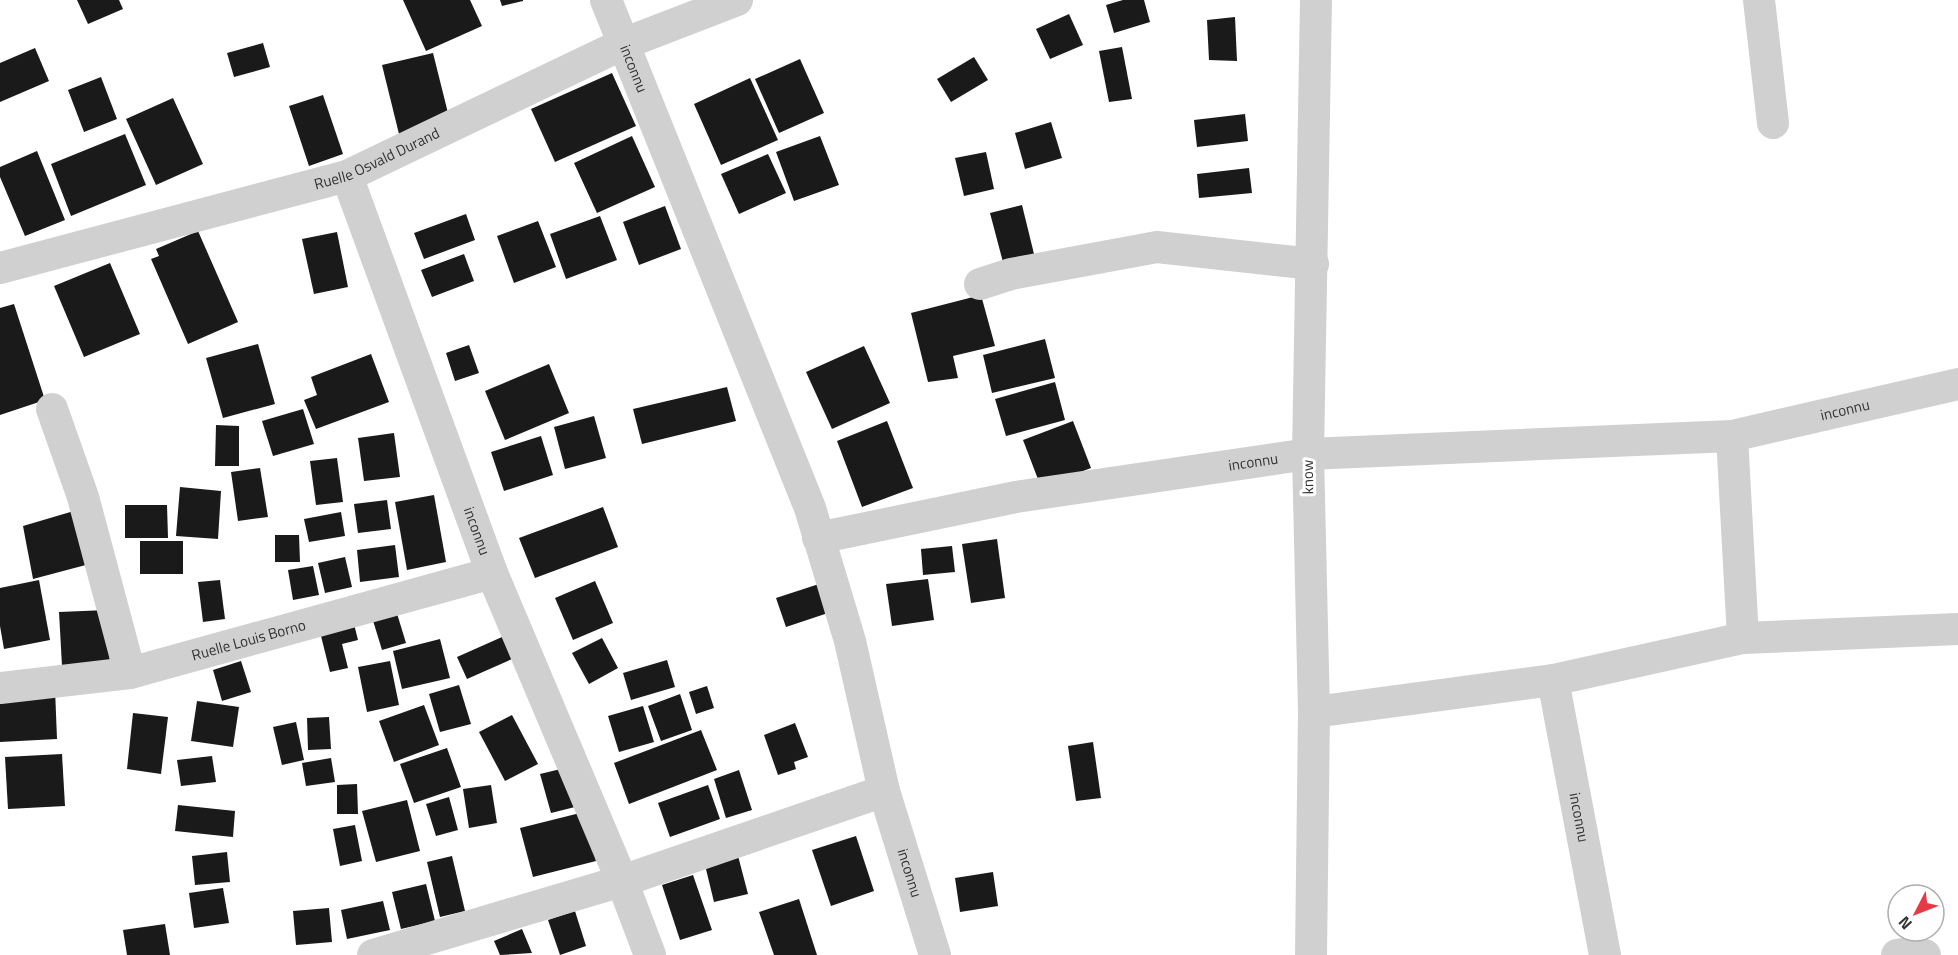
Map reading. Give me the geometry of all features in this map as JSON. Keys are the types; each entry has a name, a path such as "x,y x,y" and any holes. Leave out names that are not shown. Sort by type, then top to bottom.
{"street":[{"name":"inconnu","path":"606,0 810,508 850,641 884,790 935,955"},
{"name":"Ruelle Osvald Durand","path":"0,268 347,176 623,44 737,0"},
{"name":"know","path":"1311,955 1314,712 1308,453 1316,0"},
{"path":"1759,0 1773,123"},
{"name":"inconnu","path":"347,176 492,573 622,881 650,955"},
{"path":"980,284 1011,274 1158,247 1313,264"},
{"name":"inconnu","path":"818,538 1016,497 1308,453 1732,436 1958,384"},
{"path":"52,409 83,497 130,673"},
{"path":"1732,436 1743,638"},
{"name":"Ruelle Louis Borno","path":"0,688 130,673 492,573"},
{"path":"1314,712 1553,680 1743,638 1958,629"},
{"name":"inconnu","path":"1553,680 1605,955"},
{"path":"373,955 622,881 884,790"},
{"path":"1897,955 1915,952 1925,955"}],"building":[{"path":"77,0 119,0 123,9 88,24"},
{"path":"403,0 470,0 482,26 426,51"},
{"path":"500,0 523,0 523,1 502,6"},
{"path":"1123,0 1144,0 1150,22 1114,33 1106,5"},
{"path":"1069,14 1083,45 1050,59 1036,29"},
{"path":"1235,17 1237,61 1209,60 1207,20"},
{"path":"263,43 270,67 234,77 227,53"},
{"path":"1122,47 1132,99 1109,102 1099,51"},
{"path":"35,48 49,81 0,102 0,63"},
{"path":"433,53 450,121 399,134 382,65"},
{"path":"974,57 988,80 951,102 937,79"},
{"path":"800,59 824,113 779,133 755,79"},
{"path":"612,73 636,126 555,162 531,109"},
{"path":"101,77 117,119 84,132 68,90"},
{"path":"750,78 778,140 721,165 694,104"},
{"path":"323,95 343,154 309,166 289,106"},
{"path":"173,98 203,164 156,185 126,119"},
{"path":"1245,114 1248,141 1197,147 1194,120"},
{"path":"1051,122 1062,158 1025,169 1015,133"},
{"path":"125,134 146,185 71,216 51,164"},
{"path":"632,136 655,187 597,213 574,163"},
{"path":"820,136 839,185 794,201 776,152"},
{"path":"37,151 65,220 25,236 0,177 0,167"},
{"path":"986,152 994,189 964,196 955,158"},
{"path":"768,154 786,193 739,214 721,174"},
{"path":"1249,168 1252,193 1199,198 1197,174"},
{"path":"1022,205 1035,258 1004,266 990,213"},
{"path":"665,206 681,249 639,265 623,222"},
{"path":"466,214 475,240 424,259 414,233"},
{"path":"600,216 617,260 566,279 550,234"},
{"path":"538,221 556,267 514,283 497,236"},
{"path":"198,231 238,322 188,344 151,259 159,256 156,249"},
{"path":"337,232 348,287 314,294 302,239"},
{"path":"464,254 474,281 432,297 421,270"},
{"path":"110,263 140,334 84,357 54,286"},
{"path":"981,295 995,346 953,356 958,378 928,382 911,313"},
{"path":"14,304 45,400 0,415 0,308"},
{"path":"1045,339 1055,378 992,393 983,355"},
{"path":"258,344 275,404 223,418 206,358"},
{"path":"469,345 479,373 455,381 446,353"},
{"path":"864,346 890,403 832,429 806,372"},
{"path":"371,354 389,402 316,429 304,400 317,395 311,377"},
{"path":"549,364 569,413 505,440 485,391"},
{"path":"1055,382 1065,420 1006,436 995,399"},
{"path":"727,387 736,421 642,444 633,409"},
{"path":"303,409 314,444 273,456 262,421"},
{"path":"594,416 606,458 565,469 554,427"},
{"path":"887,421 913,488 862,507 837,441"},
{"path":"1073,421 1091,468 1041,487 1023,440"},
{"path":"216,425 239,426 239,466 215,466"},
{"path":"394,433 400,477 364,481 358,438"},
{"path":"541,436 553,475 504,491 491,452"},
{"path":"337,458 343,502 316,505 310,461"},
{"path":"260,468 268,517 238,521 231,472"},
{"path":"180,487 221,491 218,539 176,536"},
{"path":"434,495 446,562 407,570 395,502"},
{"path":"387,500 391,529 358,533 354,504"},
{"path":"125,505 167,505 168,538 125,538"},
{"path":"603,507 618,547 535,578 519,538"},
{"path":"84,508 97,562 33,579 23,526"},
{"path":"341,512 345,536 309,542 304,519"},
{"path":"275,535 299,535 300,562 275,562"},
{"path":"997,539 1005,598 971,603 962,544"},
{"path":"140,541 183,541 183,574 140,574"},
{"path":"395,545 399,577 360,582 357,550"},
{"path":"952,546 955,572 923,575 921,549"},
{"path":"345,557 352,587 325,593 318,563"},
{"path":"313,566 319,595 293,600 288,570"},
{"path":"928,579 934,620 892,626 886,584"},
{"path":"39,580 50,640 4,649 0,626 0,588"},
{"path":"220,580 225,619 203,622 198,582"},
{"path":"595,581 613,623 573,640 555,598"},
{"path":"822,583 831,612 786,627 776,598"},
{"path":"395,607 406,643 382,650 371,614"},
{"path":"107,610 110,664 62,666 59,612"},
{"path":"353,620 358,640 342,644 348,668 330,672 319,628"},
{"path":"502,637 512,659 467,679 457,657"},
{"path":"602,638 618,668 589,684 572,653"},
{"path":"440,639 450,678 402,689 393,651"},
{"path":"667,660 675,687 631,700 623,673"},
{"path":"241,661 251,692 222,701 213,670"},
{"path":"390,661 399,705 367,712 358,667"},
{"path":"459,685 471,724 440,732 429,694"},
{"path":"707,686 714,708 696,714 689,692"},
{"path":"55,689 57,739 0,742 0,692"},
{"path":"680,694 692,730 661,741 648,706"},
{"path":"197,701 239,707 233,747 191,741"},
{"path":"424,705 439,745 394,762 379,721"},
{"path":"643,706 654,742 619,752 608,716"},
{"path":"133,713 168,717 161,774 127,769"},
{"path":"512,715 538,764 505,781 479,732"},
{"path":"329,717 331,749 308,750 307,718"},
{"path":"296,722 304,760 282,765 273,727"},
{"path":"795,723 808,757 794,762 796,769 778,775 764,735"},
{"path":"701,730 717,770 629,804 614,763"},
{"path":"1093,742 1101,798 1076,801 1068,746"},
{"path":"447,748 461,787 414,803 400,764"},
{"path":"62,754 65,806 8,809 5,757"},
{"path":"212,756 216,782 181,786 177,760"},
{"path":"331,758 335,782 306,786 302,763"},
{"path":"569,767 579,806 551,813 540,774"},
{"path":"739,770 752,810 726,818 714,779"},
{"path":"357,784 358,814 337,814 337,785"},
{"path":"491,785 497,823 469,828 463,789"},
{"path":"708,785 720,819 670,837 658,803"},
{"path":"449,797 458,830 436,836 426,804"},
{"path":"407,800 420,851 376,862 362,811"},
{"path":"178,805 235,811 233,837 175,831"},
{"path":"584,812 596,861 533,877 520,828"},
{"path":"355,825 362,861 340,866 333,829"},
{"path":"856,836 874,891 831,906 812,850"},
{"path":"227,852 230,882 195,885 192,856"},
{"path":"737,852 748,894 714,902 704,861"},
{"path":"452,856 465,911 440,917 427,862"},
{"path":"993,872 998,906 960,912 955,878"},
{"path":"693,875 712,930 680,940 662,885"},
{"path":"426,884 435,921 401,929 392,892"},
{"path":"223,888 229,923 194,928 189,893"},
{"path":"799,899 817,955 774,955 759,912"},
{"path":"383,901 390,930 347,939 341,910"},
{"path":"329,908 332,942 296,945 293,911"},
{"path":"575,911 586,946 560,955 548,920"},
{"path":"165,924 170,955 127,955 123,930"},
{"path":"522,929 532,953 500,955 494,941"}]}
